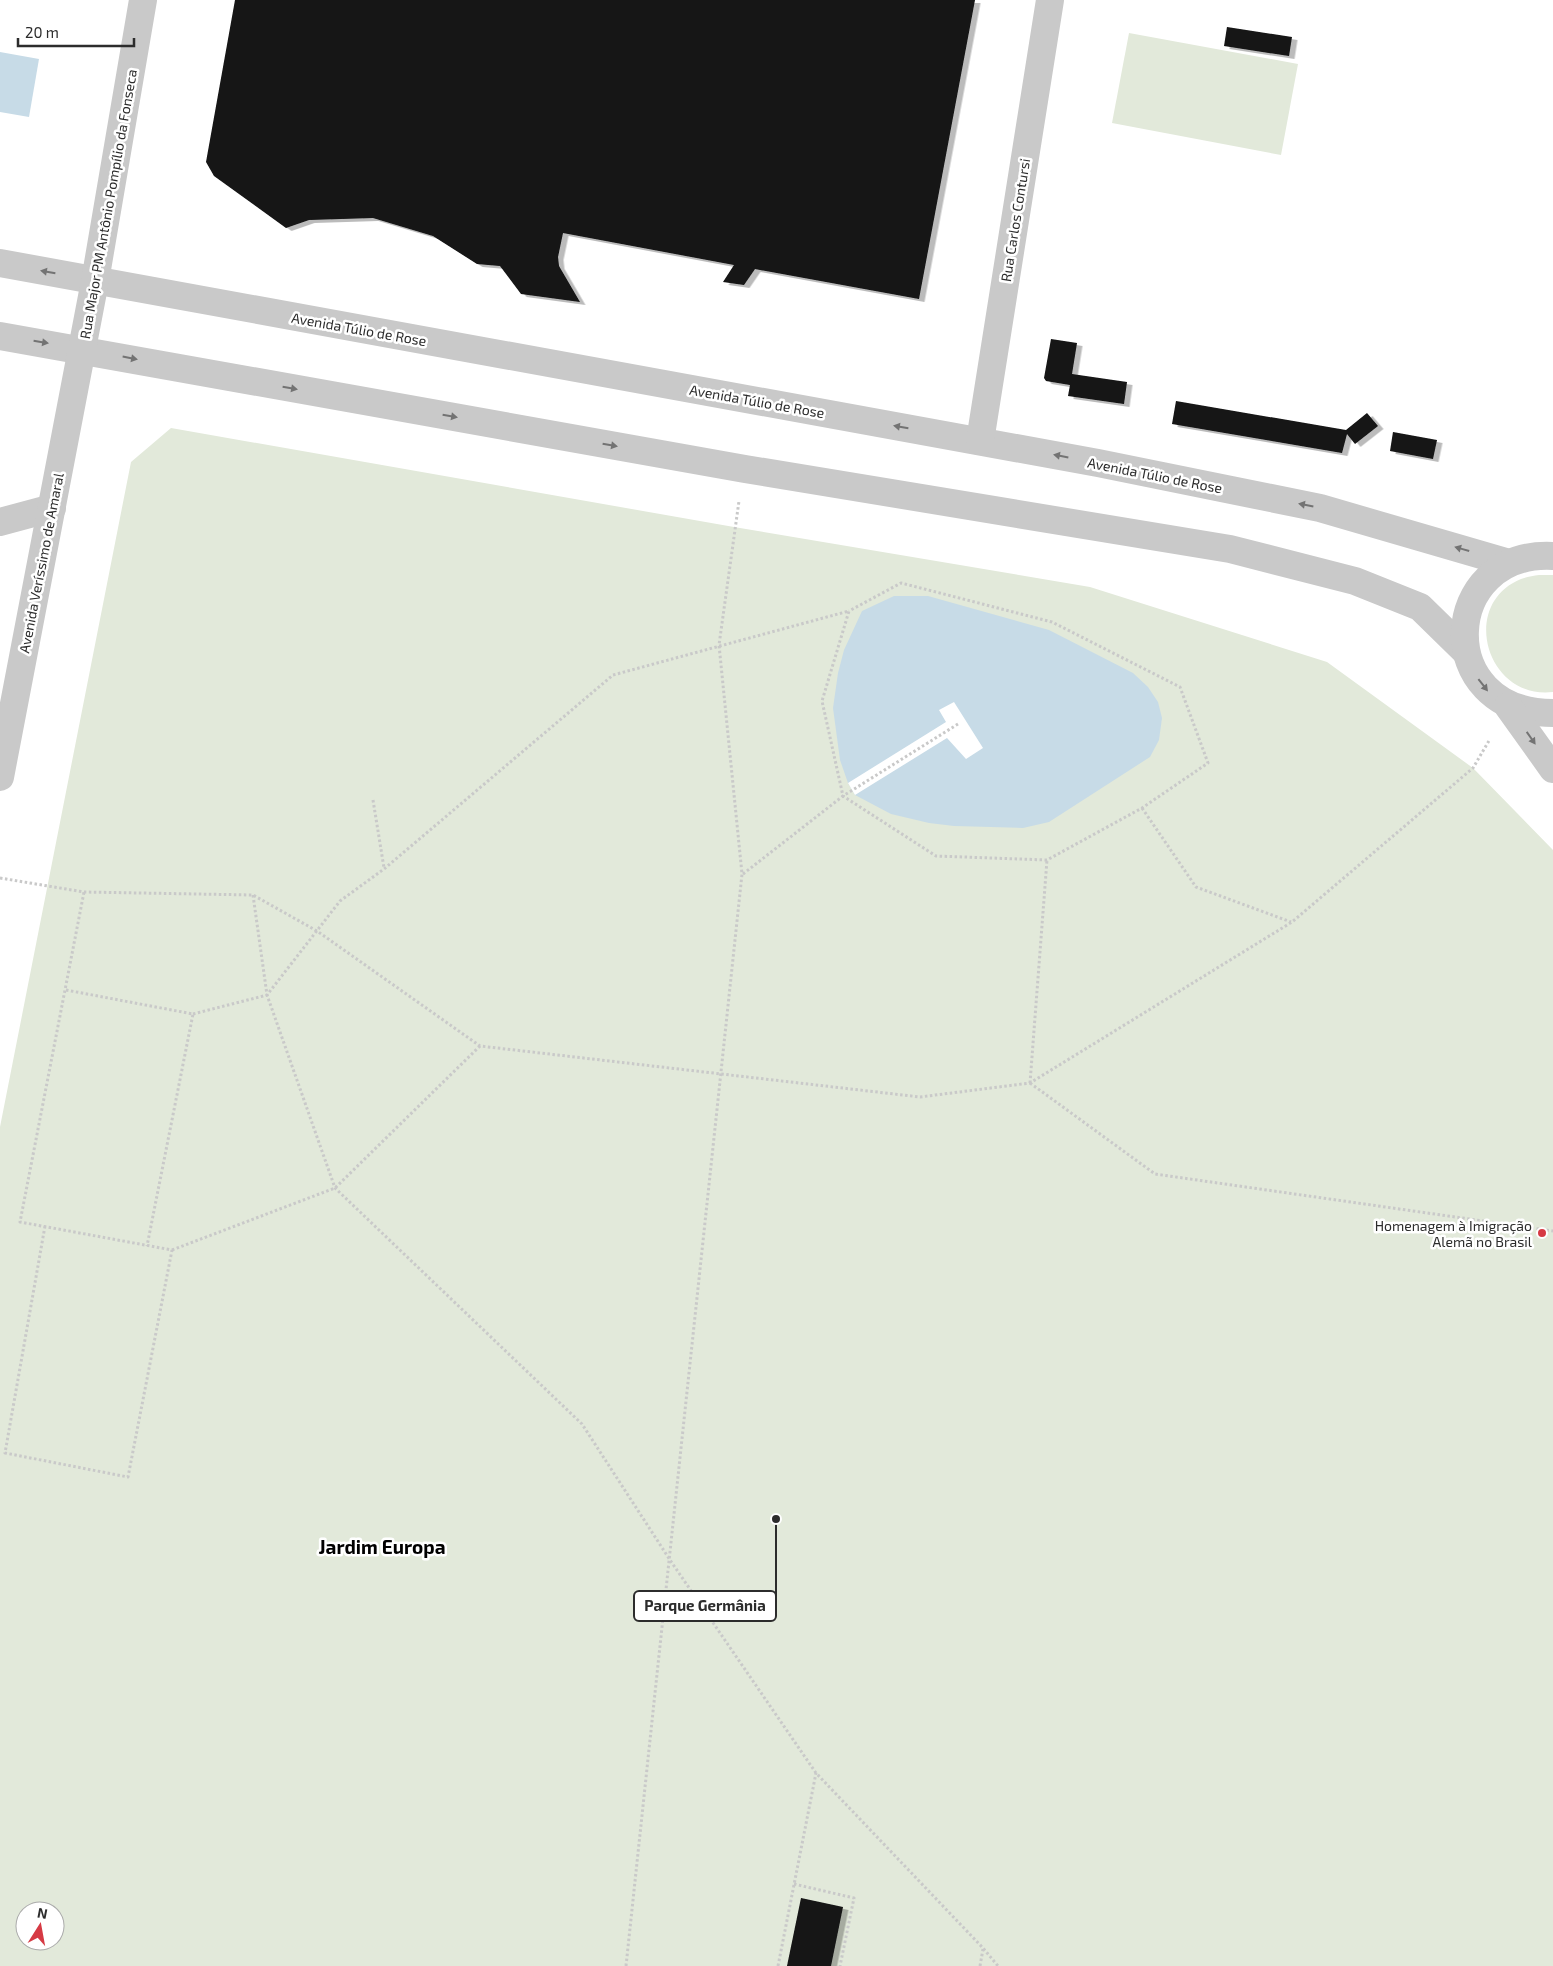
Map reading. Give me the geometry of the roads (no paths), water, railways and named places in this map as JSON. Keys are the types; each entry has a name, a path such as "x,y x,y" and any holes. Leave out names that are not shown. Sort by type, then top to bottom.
{"street":[{"name":"Rua Major PM Antônio Pompílio da Fonseca","path":"82,349 143,0"},
{"name":"Rua Carlos Contursi","path":"980,441 1050,0"},
{"name":"Avenida Túlio de Rose","path":"0,263 980,441 1320,508 1509,563"},
{"path":"0,336 82,349 745,469 1230,549 1355,581 1420,607 1466,652"},
{"name":"Avenida Veríssimo de Amaral","path":"0,778 6,715 52,508 82,349"},
{"path":"0,522 52,508"},
{"path":"1553,556 1535,555 1509,563 1486,579 1471,601 1465,628 1466,652 1475,674 1489,692 1508,706 1553,769"},
{"path":"1508,706 1533,713 1553,714"}],"water":[{"path":"0,52 39,59 29,117 0,112"},
{"path":"894,596 928,596 1049,630 1133,673 1148,687 1158,702 1162,718 1159,740 1150,757 1049,822 1023,828 954,826 929,823 891,814 855,795 848,783 840,760 833,708 838,673 844,650 862,611"}],"place":[{"name":"Homenagem à Imigração Alemã no Brasil","path":"1542,1233"},
{"name":"Parque Germânia","path":"776,1519"}],"district":[{"name":"Jardim Europa","path":"382,1546"}]}
